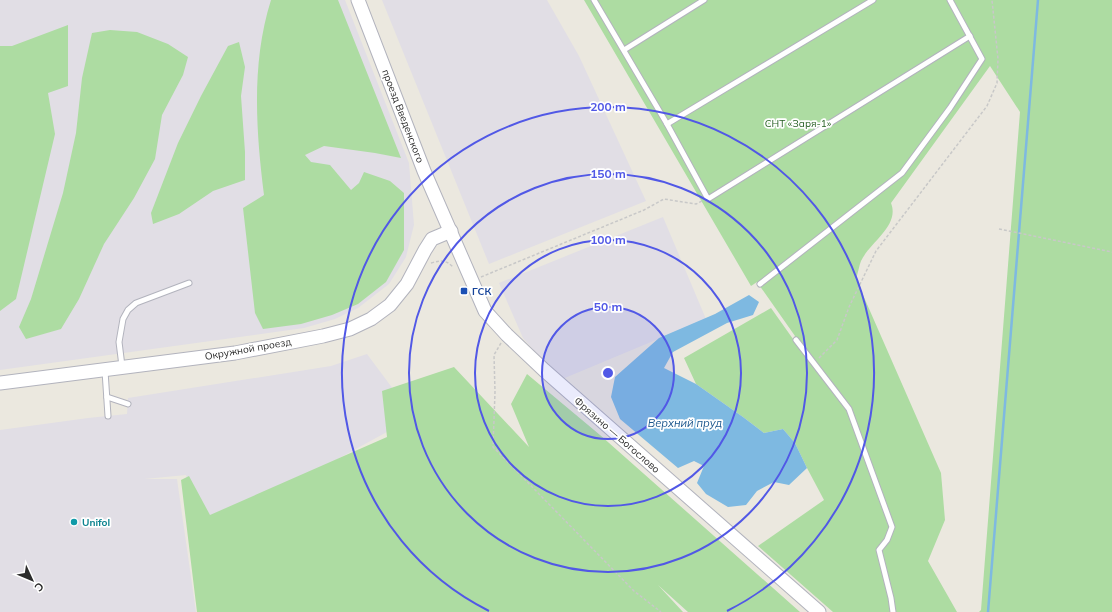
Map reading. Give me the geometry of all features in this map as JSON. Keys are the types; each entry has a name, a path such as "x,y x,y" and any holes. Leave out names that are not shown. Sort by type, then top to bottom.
{"street":[{"name":"проезд Введенского","path":"358,0 424,171 451,231"},
{"name":"Фрязино — Богослово","path":"451,231 485,311 507,335 550,376 819,612"},
{"name":"Окружной проезд","path":"0,383 235,353 323,336 350,329 371,319 390,305 407,284 432,240 451,231"}],"lane":[{"path":"594,0 668,124 708,199 970,36"},
{"path":"624,50 704,0"},
{"path":"668,124 873,0"},
{"path":"760,284 902,173 950,108 982,59 950,0"},
{"path":"123,367 119,342 123,319 128,310 136,303 189,283"},
{"path":"796,340 849,409 892,526 887,540 879,550 891,598 892,612"},
{"path":"105,370 108,416"},
{"path":"107,397 128,404"}],"path":[{"path":"814,364 837,340 849,307 876,251 987,106 997,83 998,59 992,0"},
{"path":"472,281 644,210 664,199 696,204 708,199"},
{"path":"998,229 1112,252"},
{"path":"507,335 494,355 495,392 493,447 634,591 661,612"}],"shaded area":[{"path":"0,0 345,0 409,163 414,225 406,257 389,284 358,308 335,319 304,328 0,370"},
{"path":"382,0 547,0 579,56 646,201 489,264"},
{"path":"663,217 706,319 560,380 523,338 499,283"},
{"path":"367,354 396,393 396,427 199,535 186,475 144,479 177,479 196,612 0,612 0,430 127,414 128,398 331,366"}],"green space":[{"path":"271,0 338,0 401,158 324,146 305,155 311,162 330,165 351,190 359,183 364,172 390,181 404,193 404,250 386,282 358,304 332,315 301,324 263,329 255,313 243,208 264,195 257,122 257,97 260,48"},
{"name":"СНТ «Заря-1»","path":"584,0 1112,0 1112,612 979,612 981,610 1020,112 990,66 891,203 893,211 888,226 883,234 865,254 861,261 856,279 941,473 945,520 928,561 957,612 833,612 758,546 824,500 795,443 783,429 764,433 696,384 684,358 771,308 793,339 795,336 757,282 751,286"},
{"path":"68,25 68,86 48,93 55,134 16,299 0,311 0,46 12,46"},
{"path":"110,30 137,32 168,44 188,57 183,75 162,115 155,159 134,198 104,244 79,299 61,329 26,339 19,327 31,299 63,193 76,133 82,78 92,33"},
{"path":"239,42 245,67 241,96 245,152 245,180 213,191 179,214 153,224 151,213 178,143 228,46"},
{"path":"454,367 529,447 511,404 527,374 600,435 800,612 688,612 658,585 683,612 197,612 181,480 189,476 210,515 387,437 382,391"}],"water":[{"name":"Верхний пруд","path":"749,295 759,302 753,315 727,323 673,352 664,368 696,384 764,433 783,429 795,443 807,468 789,485 774,482 757,491 746,505 728,507 706,494 697,483 704,466 694,461 678,468 620,419 611,397 615,377 659,338 715,314"}],"waterway":[{"path":"988,612 1038,0"}],"place":[{"name":"ГСК","path":"464,291"},
{"name":"Unifol","path":"74,522"}]}
